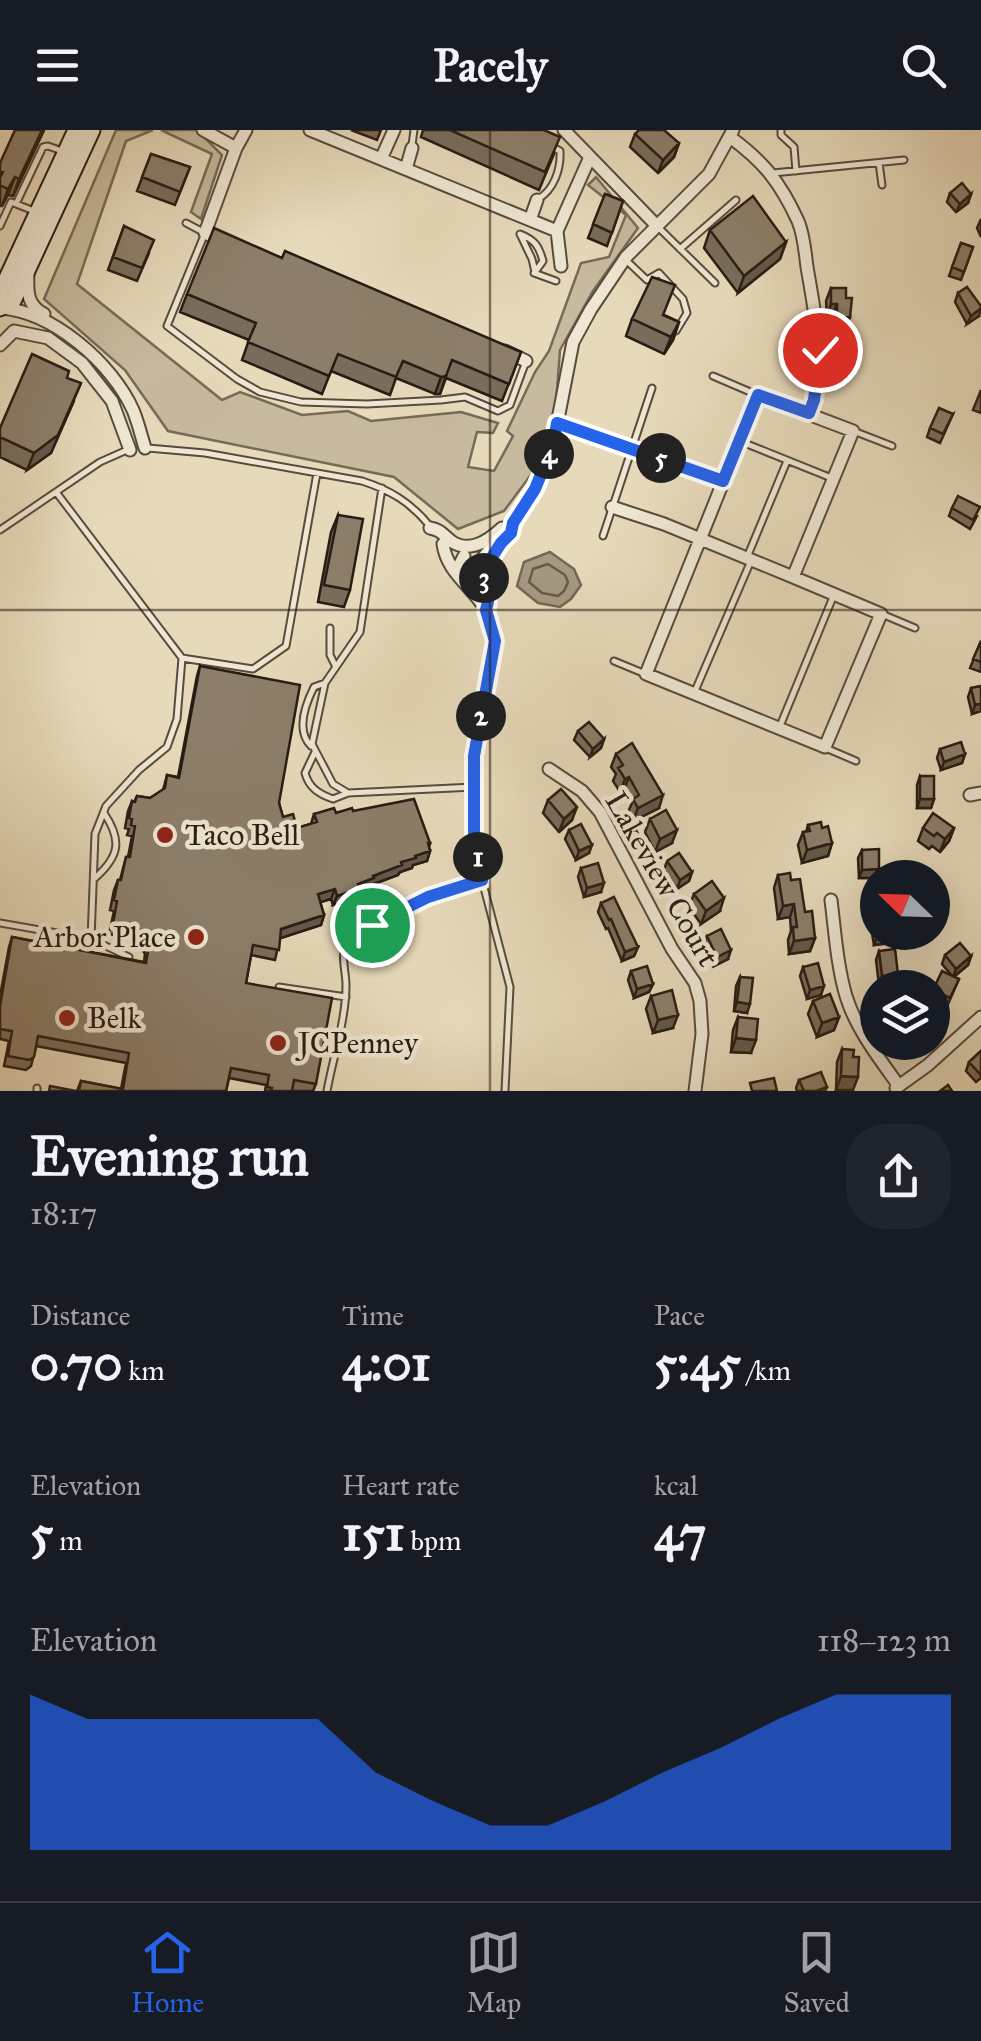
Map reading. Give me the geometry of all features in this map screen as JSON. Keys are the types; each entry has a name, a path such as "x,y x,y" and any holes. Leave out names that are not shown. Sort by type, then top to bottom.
{"main road":[{"path":"0,294 65,152 85,133"},
{"path":"0,308 13,301 85,133"}],"street":[{"path":"203,130 236,148"},
{"path":"235,246 205,234 246,130"},
{"path":"310,130 556,231"},
{"path":"381,159 394,130"},
{"path":"564,130 657,226"},
{"path":"466,566 508,526 535,489 553,445 574,342 590,309 625,259 709,174 727,132 758,158 800,225 820,350 809,413"},
{"path":"406,170 412,148"},
{"path":"561,266 556,231 590,157"},
{"path":"528,220 537,200"},
{"path":"28,267 28,298 34,309 58,322 61,330"},
{"path":"0,308 18,310 61,330 101,362 132,408 145,448"},
{"path":"0,308 31,333"},
{"path":"0,345 14,331 31,333 48,338 82,362 112,401 130,450"},
{"path":"488,344 526,361"},
{"path":"612,507 700,539 881,614 825,748 646,674 700,539 723,481 758,395 854,431 793,576"},
{"path":"557,423 723,481"},
{"path":"486,610 466,566 432,530 440,529 455,544 468,547 508,526"},
{"path":"486,610 485,568 511,533 508,526"},
{"path":"466,566 501,543"},
{"path":"466,566 478,596"},
{"name":"Lakeview Court","path":"549,770 582,791 600,812 694,983 700,1001 702,1034 695,1091"},
{"path":"831,900 847,999 862,1033 896,1089 981,1017"}],"lane":[{"path":"412,148 414,130"},
{"path":"781,130 781,135 794,147 796,171"},
{"path":"537,200 548,193 560,165 560,151 542,140"},
{"path":"0,226 3,210 42,147 65,152"},
{"path":"770,174 904,160"},
{"path":"879,163 882,185"},
{"path":"680,249 736,200"},
{"path":"11,202 36,212"},
{"path":"520,234 528,220"},
{"path":"186,224 205,234 167,326 260,392 318,403 465,397 498,411 510,405 526,361"},
{"path":"657,226 715,283"},
{"path":"520,234 534,241 540,250 544,261 535,272 532,259 520,234"},
{"path":"625,259 646,280 659,273 683,299 687,313 676,331"},
{"path":"534,273 556,282"},
{"path":"714,376 758,395"},
{"path":"603,536 652,388"},
{"path":"854,431 892,446"},
{"path":"740,441 834,480"},
{"path":"0,530 100,462 145,448 205,453 362,481 402,498 432,530"},
{"path":"694,694 787,460"},
{"path":"182,658 253,669 286,646 317,474"},
{"path":"348,793 333,784 312,744 325,684 360,632 382,488"},
{"path":"56,492 182,658 177,719 167,747 138,770 106,806 95,834 91,940"},
{"path":"779,728 834,595"},
{"path":"486,610 495,641 474,756 474,832 482,880 510,987 506,1091"},
{"path":"881,614 915,628"},
{"path":"330,628 330,655 336,668"},
{"path":"614,661 646,674"},
{"path":"315,750 306,744 302,734 306,702 314,687 325,684"},
{"path":"825,748 856,760"},
{"path":"315,750 305,773 308,784 334,799 348,793 474,787"},
{"path":"95,878 111,861 116,843 104,813"},
{"path":"327,1091 346,997 343,950 347,942 428,897 482,880"},
{"path":"0,923 91,940 129,957"},
{"path":"279,987 346,997"}],"shaded area":[{"path":"116,130 153,130 126,141 77,284 222,400 240,392 302,415 348,411 371,421 461,412 498,423 493,433 477,432 468,467 494,471 513,436 507,431 549,351 581,263 609,257 626,215 588,185 596,177 638,228 593,291 560,350 553,445 504,511 458,529 394,477 168,431 125,370 44,299"},
{"path":"161,130 197,130 222,155 201,219 191,212 212,154"}],"water":[{"path":"550,552 574,569 581,585 560,607 538,603 517,586 524,562"}],"building":[{"path":"15,130 42,130 19,179 15,177 8,189 0,185 0,163"},
{"path":"450,130 544,130 560,137 545,172"},
{"path":"639,130 664,130 679,143 663,160 635,134"},
{"path":"151,154 190,167 180,192 142,177"},
{"path":"962,183 971,194 960,204 950,193"},
{"path":"605,194 623,201 612,233 593,224"},
{"path":"753,196 786,242 744,276 710,230"},
{"path":"124,226 154,240 142,268 113,257"},
{"path":"214,228 282,258 285,251 521,352 509,384 452,360 446,376 403,361 396,377 338,354 329,376 248,342 256,323 187,294"},
{"path":"961,243 973,247 964,272 952,267"},
{"path":"652,277 675,285 663,315 679,322 671,337 632,319"},
{"path":"967,287 981,306 971,316 958,293"},
{"path":"831,288 846,288 846,298 852,298 850,317 837,318 837,304 831,304"},
{"path":"32,354 69,371 67,378 81,383 58,435 34,453 0,437 0,428"},
{"path":"939,408 953,414 943,434 930,428"},
{"path":"958,496 980,507 973,520 952,508"},
{"path":"338,515 363,519 350,590 324,585"},
{"path":"981,641 981,662 973,659"},
{"path":"200,666 300,685 279,803 283,817 293,814 297,828 317,822 314,814 334,808 336,813 414,799 430,851 358,884 359,889 337,896 335,889 318,894 324,915 281,929 279,950 253,945 246,983 332,998 316,1084 294,1080 292,1091 271,1091 267,1087 269,1075 231,1068 226,1091 79,1091 81,1081 123,1089 129,1053 38,1036 34,1057 29,1060 8,1056 12,1031 0,1029 0,1006 12,937 146,963 149,944 139,929 113,924 118,880 126,857 130,857 135,826 129,818 132,801 137,796 150,798 165,788 167,775 179,778"},
{"path":"981,686 981,703 975,705 971,688"},
{"path":"589,722 604,739 593,749 578,731"},
{"path":"961,742 965,754 944,762 940,749"},
{"path":"632,743 663,795 638,808 633,799 639,795 629,777 625,779 618,768 623,765 616,754"},
{"path":"920,776 934,776 934,799 920,799"},
{"path":"561,789 577,807 564,819 548,800"},
{"path":"666,810 677,830 660,839 650,819"},
{"path":"933,813 954,828 945,839 923,828"},
{"path":"821,822 822,828 828,826 832,843 807,850 803,832 810,831 808,825"},
{"path":"581,824 592,845 579,851 569,830"},
{"path":"879,849 879,860 862,860 862,850"},
{"path":"679,853 692,872 680,880 667,861"},
{"path":"598,863 604,883 587,888 581,868"},
{"path":"790,873 791,880 800,879 805,912 812,911 815,938 794,941 794,904 783,906 778,875"},
{"path":"712,881 724,898 706,911 694,894"},
{"path":"614,897 638,947 625,952 601,903"},
{"path":"721,929 731,950 717,957 707,936"},
{"path":"960,943 971,956 956,969 945,955"},
{"path":"895,950 898,970 881,970 879,951"},
{"path":"818,963 824,986 810,990 803,967"},
{"path":"647,966 653,984 637,989 631,971"},
{"path":"950,975 959,979 950,998"},
{"path":"740,977 753,978 750,1004 737,1002"},
{"path":"672,990 678,1015 658,1020 651,996"},
{"path":"830,994 839,1017 822,1023 813,1001"},
{"path":"738,1017 758,1019 756,1040 736,1038"},
{"path":"842,1049 854,1050 853,1057 859,1057 858,1077 841,1076"},
{"path":"981,1051 981,1072 980,1074 969,1062"},
{"path":"821,1072 827,1087 804,1091 799,1080"},
{"path":"774,1078 777,1091 752,1091 750,1083"},
{"path":"50,1086 76,1091 49,1091"}],"place":[{"name":"Taco Bell","path":"165,835"},
{"name":"Arbor Place","path":"196,937"},
{"name":"Belk","path":"67,1018"},
{"name":"JCPenney","path":"278,1043"}],"route":[{"path":"372,925 428,897 482,880 474,832 474,756 495,641 486,610 485,568 511,533 513,523 535,489 553,445 557,423 723,481 758,395 809,413 820,350"}]}
